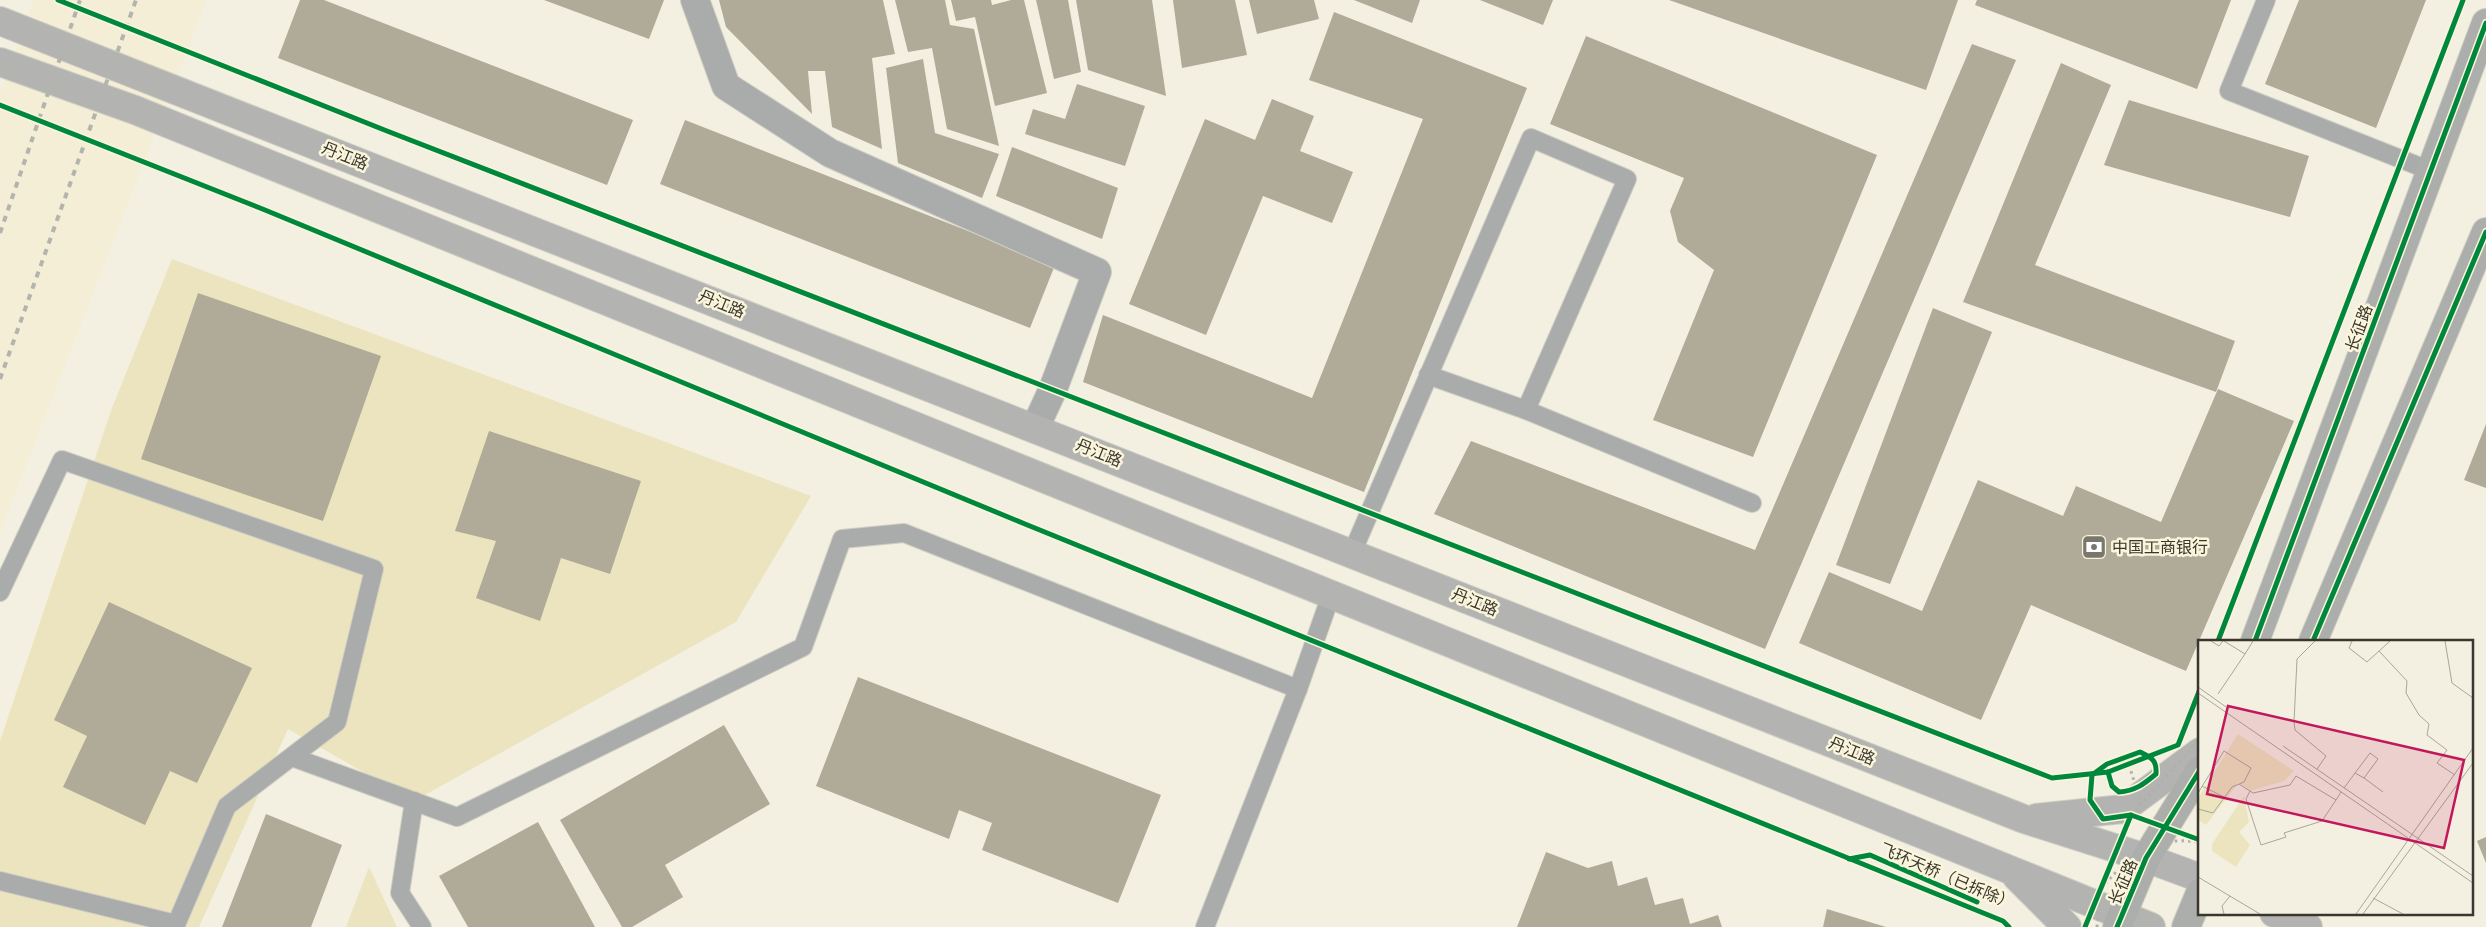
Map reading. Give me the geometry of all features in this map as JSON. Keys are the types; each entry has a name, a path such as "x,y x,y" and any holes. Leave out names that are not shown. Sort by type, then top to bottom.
{"main road":[{"name":"丹江路","path":"0,21 2024,819 2146,858 2198,877"},
{"name":"长征路","path":"2255,640 2486,23"},
{"path":"0,62 135,110 2008,869 2120,921 2152,927"},
{"path":"2312,640 2486,232"},
{"path":"2024,819 2123,809 2198,753"},
{"name":"长征路","path":"2120,921 2146,858 2198,773"},
{"path":"2008,869 2066,927"},
{"path":"2186,927 2198,898"}],"street":[{"path":"695,0 726,86 830,153 1097,272 1053,389 1035,428"}],"lane":[{"path":"2266,0 2229,91 2431,171"},
{"path":"1352,553 1531,138 1626,179 1526,410"},
{"path":"1428,375 1526,410 1752,503"},
{"path":"0,592 62,460 374,568 337,722 227,806 175,925 0,881"},
{"path":"292,757 457,817 803,647 842,539 904,533 1298,688"},
{"path":"1205,927 1298,688 1331,595"},
{"path":"414,801 400,893 422,927"}],"path":[{"path":"2128,823 2131,815 2141,803 2198,741"},
{"path":"2138,762 2127,766 2141,803"},
{"path":"2131,791 2142,786"},
{"path":"2122,816 2131,815 2140,818"},
{"path":"2183,834 2198,840"},
{"path":"2096,927 2100,889 2144,848 2175,839 2198,841"},
{"path":"2091,911 2107,873"}],"shaded area":[{"path":"33,0 207,0 0,533 0,94"},
{"path":"172,259 811,496 736,622 414,801 288,729 199,927 0,927 0,741 112,408"},
{"path":"369,867 397,927 346,927"}],"building":[{"path":"300,0 324,0 633,120 607,185 278,58"},
{"path":"544,0 664,0 649,39"},
{"path":"719,0 883,0 895,54 872,58 882,149 832,127 825,71 808,71 812,114 726,27"},
{"path":"895,0 945,0 950,25 974,29 999,146 947,129 932,48 908,52"},
{"path":"951,0 991,0 992,5 1011,0 1024,0 1047,93 995,106 975,17 956,21"},
{"path":"1036,0 1068,0 1081,72 1054,79"},
{"path":"1076,0 1152,0 1166,96 1088,70"},
{"path":"1173,0 1235,0 1247,55 1182,68"},
{"path":"1249,0 1314,0 1319,19 1257,34"},
{"path":"1354,0 1420,0 1412,23"},
{"path":"1480,0 1553,0 1543,25"},
{"path":"1669,0 1958,0 1926,90"},
{"path":"1977,0 2231,0 2197,89 1975,5"},
{"path":"2299,0 2426,0 2376,128 2265,84"},
{"path":"1334,12 1527,88 1364,492 1083,382 1103,315 1312,398 1423,119 1309,80"},
{"path":"1586,36 1877,155 1753,457 1653,420 1714,270 1678,242 1670,211 1684,178 1550,124"},
{"path":"1972,44 2016,60 1765,649 1434,514 1471,441 1755,550"},
{"path":"923,59 935,133 999,154 982,198 898,163 886,68"},
{"path":"2061,63 2111,85 2035,265 2235,341 2216,392 1963,302"},
{"path":"1077,84 1145,106 1125,166 1025,134 1033,109 1065,119"},
{"path":"1272,99 1314,116 1300,151 1353,172 1332,223 1263,196 1206,335 1129,304 1205,119 1255,140"},
{"path":"2129,100 2309,156 2290,217 2104,165"},
{"path":"685,120 1055,265 1030,328 660,184"},
{"path":"1012,147 1118,188 1102,239 996,196"},
{"path":"198,293 381,356 323,521 141,459"},
{"path":"1933,308 1992,332 1890,584 1836,565"},
{"name":"中国工商银行","path":"2218,389 2294,421 2186,671 2031,605 1981,720 1799,643 1829,572 1922,611 1978,480 2063,516 2076,486 2161,522"},
{"path":"2486,424 2486,488 2464,480"},
{"path":"489,431 641,481 610,574 561,558 540,621 476,598 496,541 455,531"},
{"path":"109,602 252,668 197,783 170,771 145,825 63,787 87,736 54,720"},
{"path":"858,677 1161,795 1118,903 982,850 992,823 959,810 949,839 816,786"},
{"path":"724,725 770,804 665,865 683,897 632,927 622,927 560,820"},
{"path":"266,814 342,845 311,927 222,927"},
{"path":"538,822 595,927 468,927 439,876"},
{"path":"2486,837 2486,863 2477,841"},
{"path":"1546,852 1588,868 1612,861 1618,886 1647,877 1655,905 1683,898 1690,924 1718,915 1722,927 1517,927"},
{"path":"1827,909 1886,927 1823,927"}],"railway":[{"path":"0,233 80,0"},
{"path":"0,379 136,0"}],"cycle path":[{"path":"58,0 387,131 2052,778 2108,772 2178,745 2198,694"},
{"path":"2218,640 2463,0"},
{"path":"2255,640 2486,23"},
{"path":"0,105 265,210 1025,524 2003,921 2009,927"},
{"path":"2313,640 2486,232"},
{"path":"2108,772 2112,786 2119,792 2135,789 2143,784 2156,774 2156,766 2153,760 2140,752 2107,764 2092,775 2090,800 2103,819 2131,815 2198,839"},
{"path":"2117,927 2146,858 2198,773"},
{"path":"2085,927 2131,815"},
{"name":"飞环天桥（已拆除）","path":"1849,859 1870,855 1977,902"}],"place":[{"name":"中国工商银行","path":"2094,547"}]}
